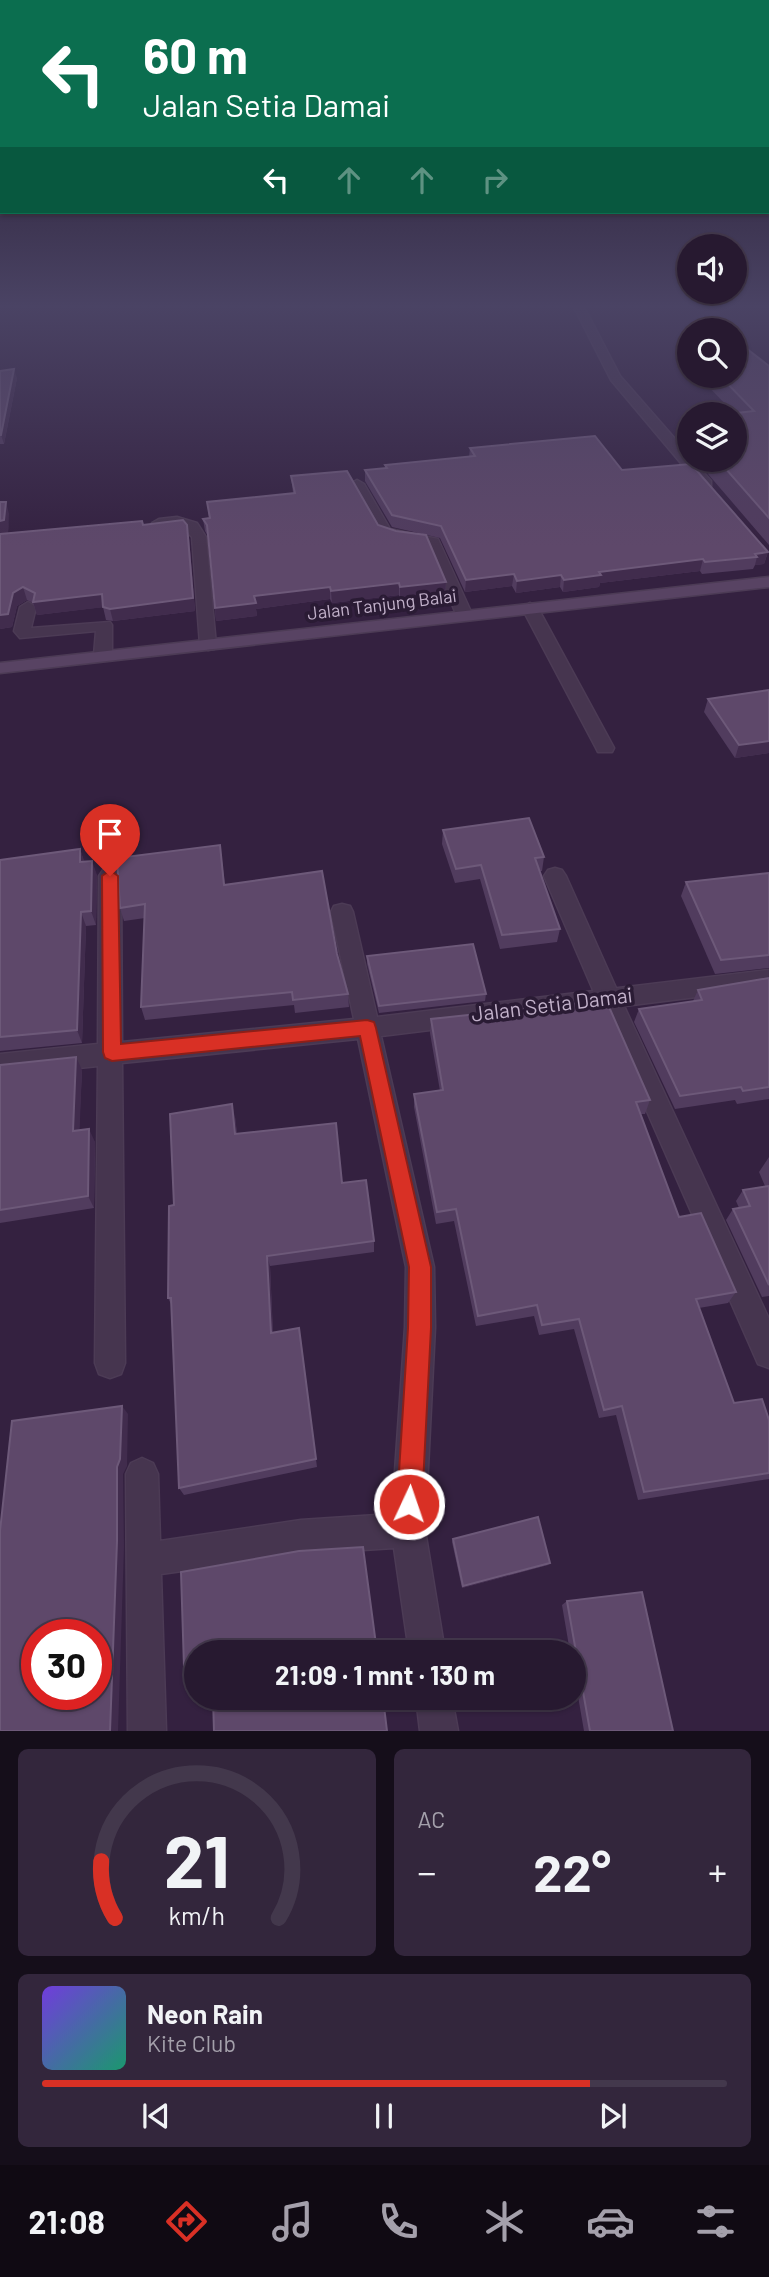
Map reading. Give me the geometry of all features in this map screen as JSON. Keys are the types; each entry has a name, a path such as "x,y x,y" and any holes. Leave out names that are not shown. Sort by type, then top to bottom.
{"street":[{"path":"623,386 715,494"},
{"path":"358,484 384,532 392,537 421,538 433,542 464,614"},
{"path":"145,525 188,523 195,528 199,537 208,645"},
{"name":"Jalan Tanjung Balai","path":"0,667 769,582"},
{"path":"28,607 22,631 26,635 104,625 103,655"},
{"path":"530,608 605,748"},
{"path":"110,876 110,1363"},
{"path":"555,876 769,1353"},
{"path":"342,912 420,1267 408,1530 424,1640"},
{"name":"Jalan Setia Damai","path":"0,1065 367,1028 769,979"},
{"path":"142,1474 147,1731"},
{"path":"143,1560 301,1537 408,1530"},
{"path":"436,1710 439,1731"}],"building":[{"path":"0,386 11,386 1,435"},
{"path":"769,386 769,518 729,472 747,472 747,412 754,411 732,388"},
{"path":"595,436 622,470 677,465 677,472 698,472 768,552 755,554 757,557 705,562 703,559 599,572 601,575 564,580 561,575 517,581 514,574 466,580 441,526 392,515 365,470 387,468 385,465 475,456 470,448"},
{"path":"347,471 378,525 396,531 426,535 446,582 400,587 399,583 331,591 330,587 254,596 256,603 215,608 207,525 203,519 210,518 207,502 295,493 291,476"},
{"path":"0,502 6,502 4,520 0,521"},
{"path":"183,520 187,525 193,598 110,609 103,607 102,594 33,602 35,593 23,587 13,593 8,614 0,615 0,534 142,521 143,525"},
{"path":"769,690 769,741 739,745 708,699"},
{"path":"529,818 544,857 535,858 560,929 502,935 481,865 456,869 443,830"},
{"path":"220,845 224,885 322,871 337,954 348,994 293,1000 292,992 141,1007 145,904 120,908 117,858"},
{"path":"80,849 80,862 92,861 91,911 81,912 77,1030 0,1037 0,860"},
{"path":"769,873 769,955 721,960 686,882"},
{"path":"473,944 486,994 379,1006 367,956"},
{"path":"769,978 769,1087 743,1091 741,1087 680,1096 639,1009 702,1000 698,990"},
{"path":"606,1000 650,1100 636,1102 679,1217 701,1213 736,1292 696,1299 734,1403 762,1399 769,1420 769,1473 644,1492 622,1406 604,1410 579,1319 542,1325 537,1305 478,1316 456,1209 437,1212 414,1094 443,1090 431,1019"},
{"path":"76,1057 73,1131 89,1129 88,1196 0,1210 0,1065"},
{"path":"232,1104 235,1134 336,1123 342,1183 366,1180 374,1241 267,1256 271,1333 299,1328 316,1459 179,1488 171,1298 168,1298 169,1206 174,1205 170,1114"},
{"path":"769,1186 769,1285 733,1209 750,1206 743,1190"},
{"path":"122,1406 120,1459 117,1467 112,1677 112,1619 21,1619 21,1710 111,1710 110,1731 0,1731 0,1531 12,1421"},
{"path":"538,1517 550,1563 463,1586 453,1539"},
{"path":"363,1547 375,1640 184,1640 184,1667 181,1572 299,1551"},
{"path":"642,1592 673,1731 590,1731 586,1708 586,1640 574,1640 567,1601"},
{"path":"213,1710 384,1710 387,1731 214,1731"}],"route":[{"path":"110,876 112,1052 367,1028 420,1267 409,1504"}]}
